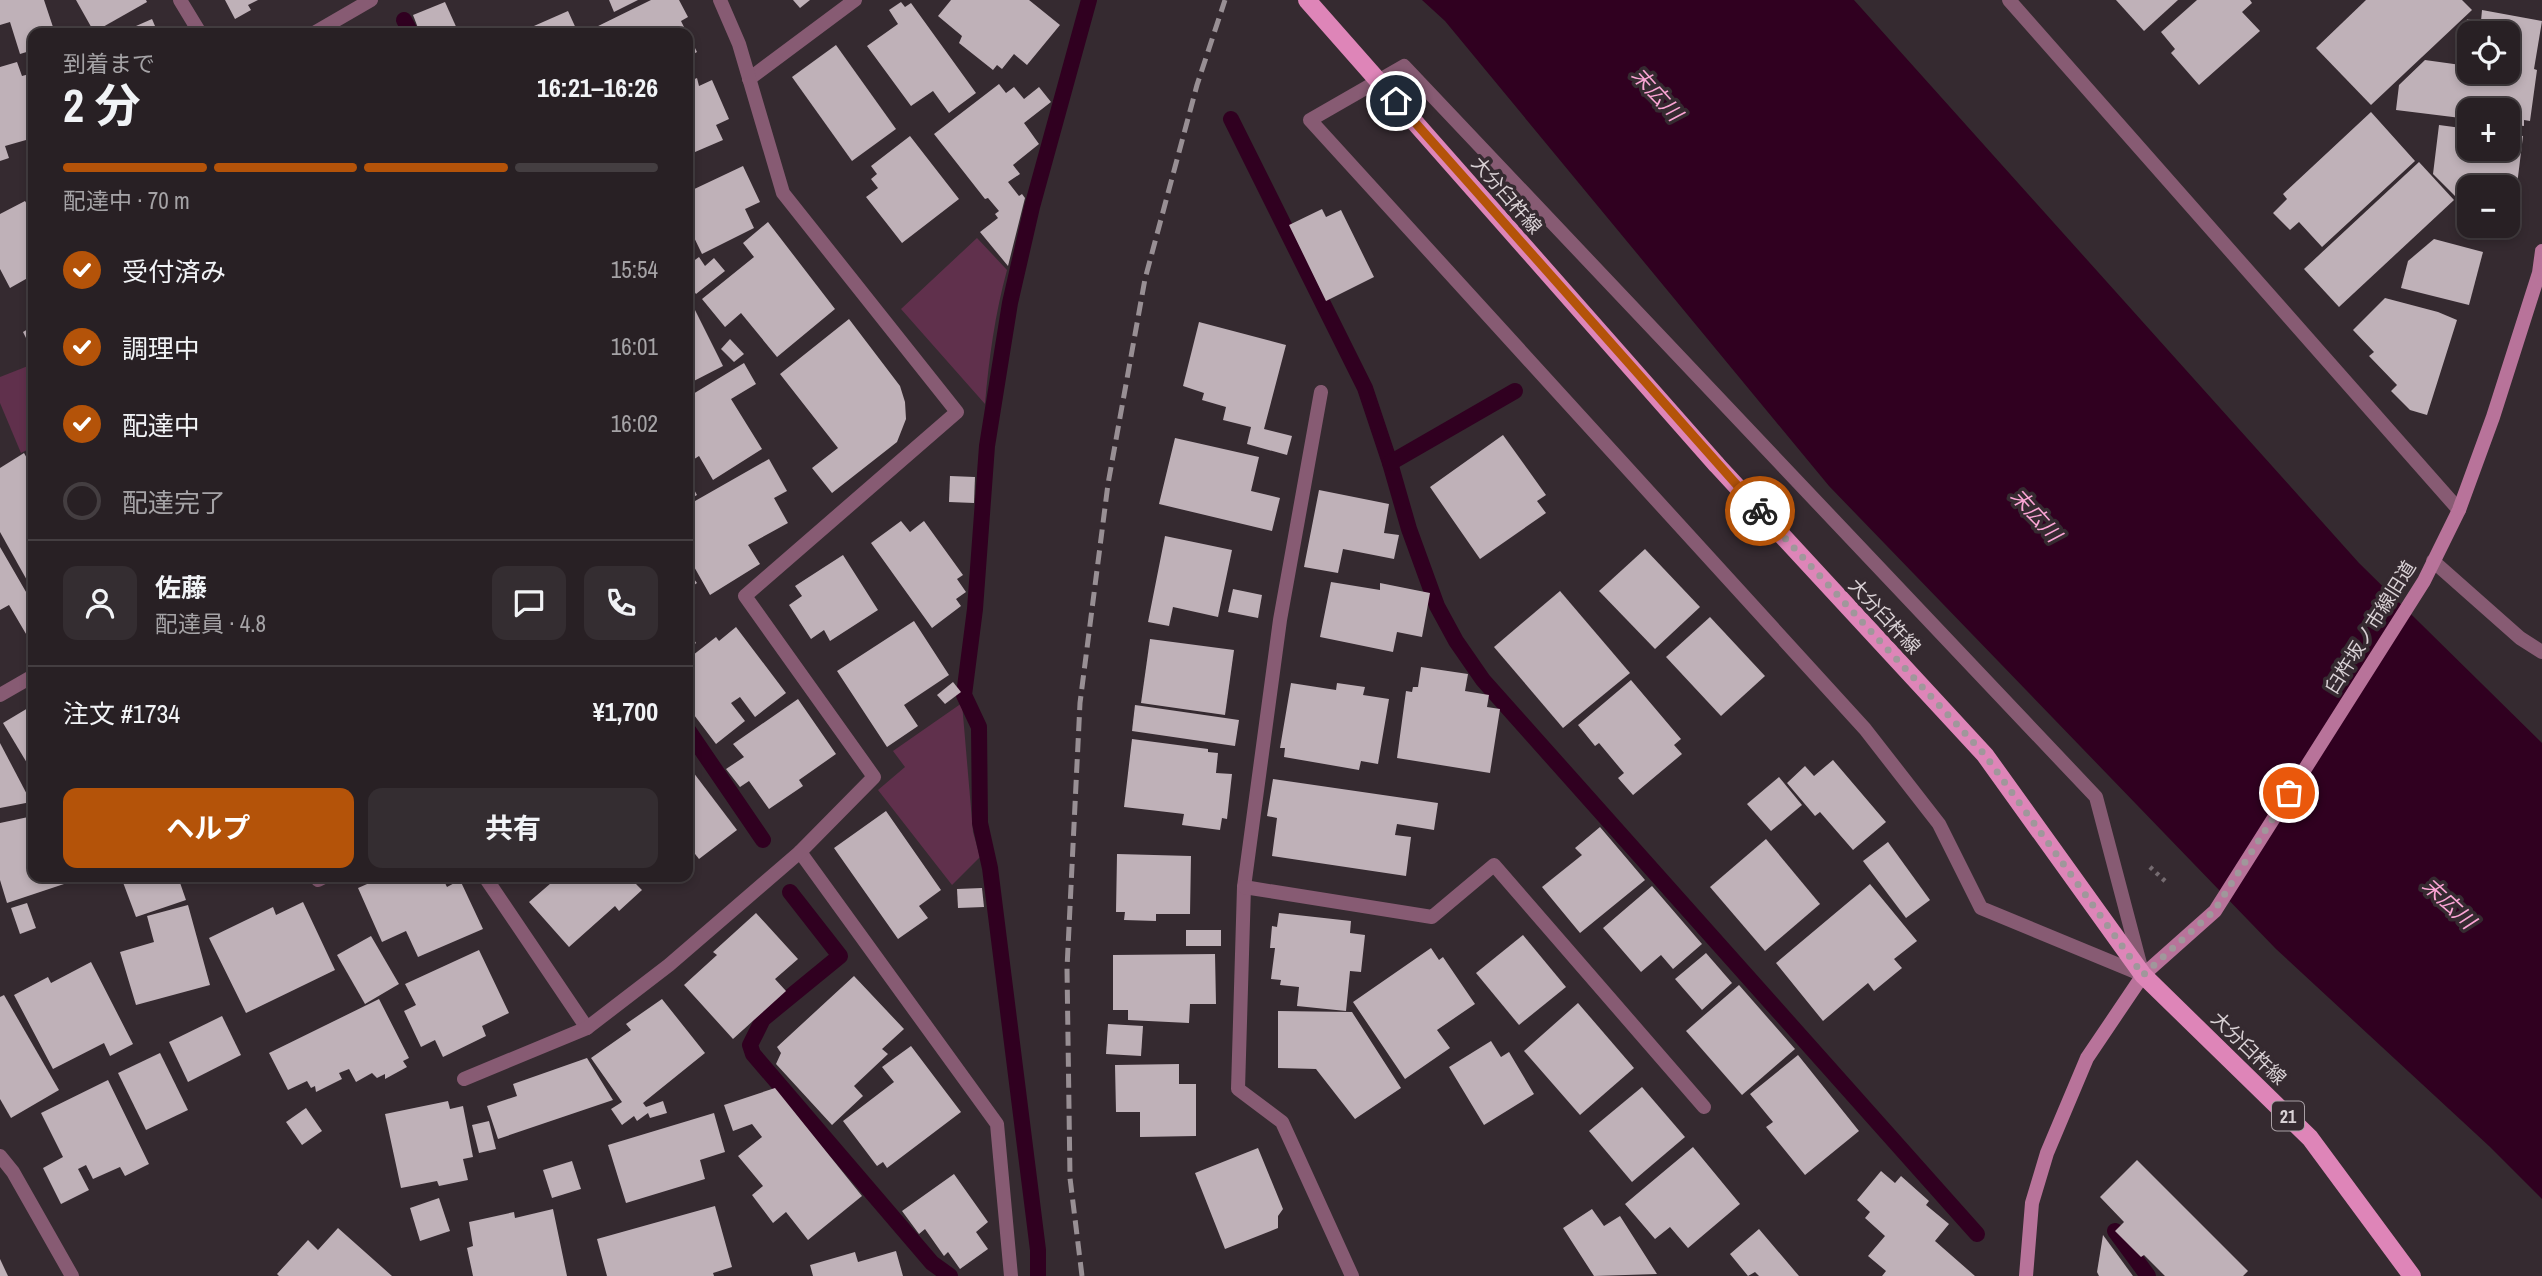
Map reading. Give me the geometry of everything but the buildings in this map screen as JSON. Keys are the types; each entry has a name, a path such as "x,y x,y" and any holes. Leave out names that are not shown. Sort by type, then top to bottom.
{"main road":[{"name":"大分臼杵線","path":"1307,0 1716,464 1985,755 2143,975 2310,1138 2412,1276"}],"street":[{"path":"180,0 197,28"},
{"path":"323,28 371,0"},
{"path":"464,1079 587,1028 669,965 800,852 874,777 745,596 957,412 783,193 739,44 720,0"},
{"path":"749,79 855,0"},
{"path":"2009,0 2459,510"},
{"path":"1405,66 2096,797 2143,975 1981,908 1938,824 1865,729 1310,120 1405,66"},
{"name":"臼杵坂ノ市線旧道","path":"2026,1276 2032,1203 2047,1153 2087,1058 2143,975 2214,911 2424,581 2459,510 2493,417 2539,273 2542,251"},
{"path":"1321,392 1280,620 1244,887 1238,1089 1282,1122 1352,1276"},
{"path":"2433,561 2520,638 2542,652"},
{"path":"0,695 28,679"},
{"path":"800,852 997,1124 1011,1276"},
{"path":"1244,887 1432,917 1494,864 1704,1107"},
{"path":"488,882 587,1028"},
{"path":"0,1156 13,1172 72,1276"}],"shaded area":[{"path":"977,238 1007,270 993,336 985,404 901,309"},
{"path":"28,366 28,450 21,453 0,403 0,377"},
{"path":"962,703 973,832 980,857 952,885 878,790 905,767 893,751"}],"water":[{"name":"末広川","path":"1422,0 1854,0 2359,563 2542,743 2542,1199 2489,1146 2276,949 1829,486 1445,21"}],"waterway":[{"path":"1038,1276 1038,1250 990,868 980,823 979,727 964,695 975,609 987,446 1010,303 1032,207 1089,0"},
{"path":"404,20 408,28"},
{"path":"1231,119 1365,388 1409,529 1437,606 1456,641 1483,680 1977,1234"},
{"path":"1390,463 1515,391"},
{"path":"693,737 763,840"},
{"path":"790,892 840,956 763,1019 750,1045 753,1054 932,1263 950,1276"},
{"path":"2115,1231 2148,1276"}],"railway":[{"path":"1082,1276 1070,1178 1067,968 1080,703 1108,484 1145,279 1197,85 1225,0"}],"way so far":[{"path":"1760,511 1985,755 2143,975 2214,911 2289,793"}],"route":[{"path":"1396,101 1760,511"}]}
